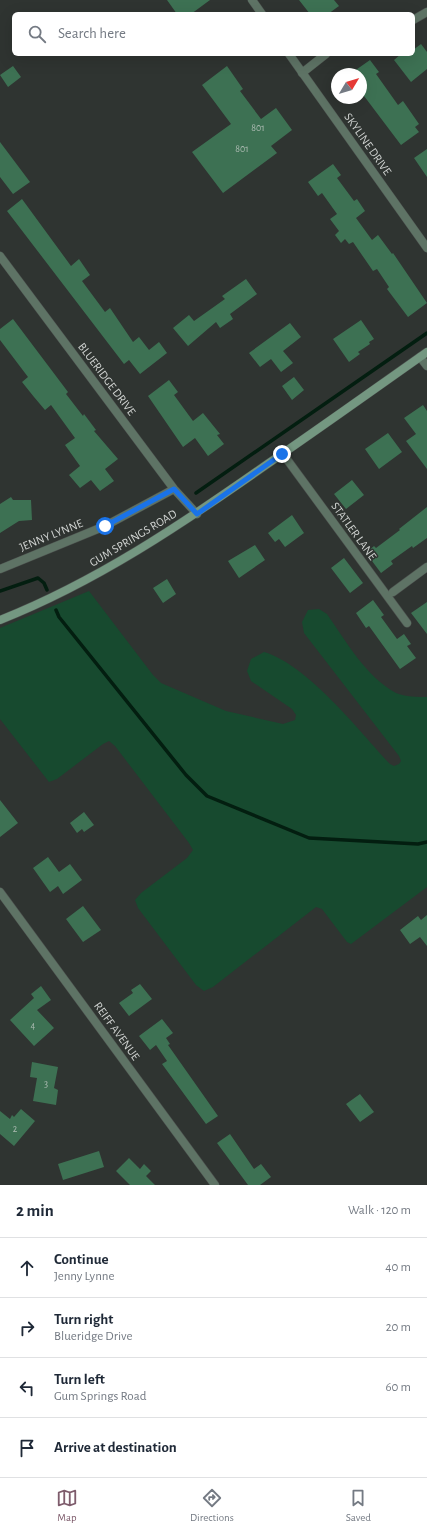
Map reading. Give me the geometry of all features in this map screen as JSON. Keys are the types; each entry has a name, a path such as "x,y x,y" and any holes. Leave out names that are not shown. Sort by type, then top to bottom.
{"main road":[{"name":"GUM SPRINGS ROAD","path":"0,620 113,566 197,514 424,355"}],"street":[{"path":"252,0 261,12"},
{"path":"415,19 427,12"},
{"name":"SKYLINE DRIVE","path":"290,56 427,248"},
{"path":"302,73 323,56"},
{"name":"BLUERIDGE DRIVE","path":"0,256 174,489 197,514"},
{"path":"424,355 427,366"},
{"name":"STATLER LANE","path":"282,454 407,623"},
{"name":"JENNY LYNNE","path":"0,568 105,526 174,489"},
{"path":"393,592 427,567"},
{"name":"REIFF AVENUE","path":"0,892 215,1185"}],"green space":[{"path":"89,591 153,675 161,683 226,711 283,724 295,720 296,715 292,709 251,681 247,671 251,659 264,652 281,659 298,670 315,684 348,717 390,764 394,766 399,764 401,761 399,756 304,633 302,622 308,610 319,609 327,614 357,658 375,678 385,686 396,693 427,697 427,887 351,944 347,942 322,909 316,907 213,987 204,991 196,985 138,908 135,900 141,893 187,858 193,850 189,843 115,746 109,741 57,779 49,782 0,719 0,628"}],"building":[{"path":"167,0 210,0 194,12 176,12"},
{"path":"299,0 334,0 339,6 331,12 308,12"},
{"path":"421,44 427,52 427,69 411,82 394,60 399,56 415,56 415,48"},
{"path":"370,60 379,72 376,74 398,105 403,101 419,124 415,127 419,132 401,145 367,100 367,68 359,68"},
{"path":"13,66 21,77 8,87 0,75"},
{"path":"227,66 243,89 240,91 261,119 276,108 292,130 271,146 277,153 223,193 192,152 231,124 202,85"},
{"path":"0,142 30,182 13,194 0,177"},
{"path":"427,149 427,177 414,158"},
{"path":"333,164 341,175 337,178 354,201 357,199 365,211 356,218 372,240 378,235 392,254 393,253 427,303 408,317 387,289 389,287 377,269 373,271 353,242 349,244 345,239 341,243 335,235 339,231 330,219 337,214 322,193 318,196 308,182"},
{"path":"22,199 71,266 79,259 90,275 82,281 105,312 110,308 133,342 139,337 149,350 159,342 167,353 140,374 129,360 124,364 7,211"},
{"path":"246,279 257,294 230,314 233,319 220,328 216,322 188,346 173,328 189,315 194,321 225,299 222,296"},
{"path":"13,319 68,392 66,394 83,416 84,414 96,430 94,431 118,459 105,469 114,481 100,491 91,480 80,488 69,475 80,466 65,445 75,438 51,405 45,410 22,382 28,377 0,340 0,329"},
{"path":"361,320 374,339 369,342 370,344 358,352 360,354 349,362 333,339"},
{"path":"290,323 301,337 283,351 293,363 281,372 271,359 260,367 249,353"},
{"path":"294,377 304,390 292,400 282,386"},
{"path":"169,380 178,392 174,395 193,421 203,413 220,434 217,435 224,444 208,456 195,438 183,447 148,396"},
{"path":"423,405 427,411 427,469 406,441 416,434 404,418"},
{"path":"388,433 402,452 379,469 365,449"},
{"path":"352,480 364,495 346,509 334,494"},
{"path":"11,497 13,500 31,500 32,520 19,521 0,533 0,504"},
{"path":"427,507 427,538 413,548 412,546 391,561 393,564 381,573 366,553 374,546 376,548 400,530 399,529"},
{"path":"292,515 304,533 285,547 279,539 275,542 268,533"},
{"path":"255,545 265,560 239,578 228,561"},
{"path":"344,558 363,583 350,593 331,568"},
{"path":"167,579 176,594 163,603 153,588"},
{"path":"373,600 384,615 381,617 397,639 404,634 411,644 407,646 416,658 400,669 369,626 366,628 356,613"},
{"path":"427,602 427,634 411,613"},
{"path":"0,800 18,823 0,837"},
{"path":"84,812 94,825 84,832 82,829 77,833 70,823"},
{"path":"48,857 59,872 70,864 82,880 63,894 58,886 50,892 33,868"},
{"path":"83,906 101,930 83,942 66,919"},
{"path":"427,915 427,946 420,937 410,944 400,930 418,916 421,920"},
{"path":"140,984 152,999 129,1016 119,1003 133,993 131,990"},
{"path":"41,986 51,1000 37,1010 54,1028 34,1046 10,1020 34,998 31,994"},
{"path":"162,1019 173,1033 166,1038 170,1044 168,1045 218,1116 206,1124 162,1064 167,1061 156,1045 150,1050 139,1036"},
{"path":"32,1062 58,1067 54,1088 58,1090 56,1105 33,1101 37,1078 30,1077"},
{"path":"360,1094 374,1112 360,1122 346,1104"},
{"path":"21,1109 35,1121 14,1146 0,1134 0,1111 10,1119 12,1115 14,1117"},
{"path":"230,1134 254,1169 261,1164 271,1177 260,1185 248,1185 217,1143"},
{"path":"99,1151 104,1167 63,1180 58,1164"},
{"path":"129,1158 140,1169 144,1164 151,1171 146,1176 155,1185 130,1185 116,1171"}],"waterway":[{"path":"196,493 427,333"},
{"path":"0,591 38,578 44,583 47,590"},
{"path":"56,610 59,617 186,775 207,796 309,838 418,844 427,842"}],"route":[{"path":"105,526 174,489 197,514 282,454"}]}
